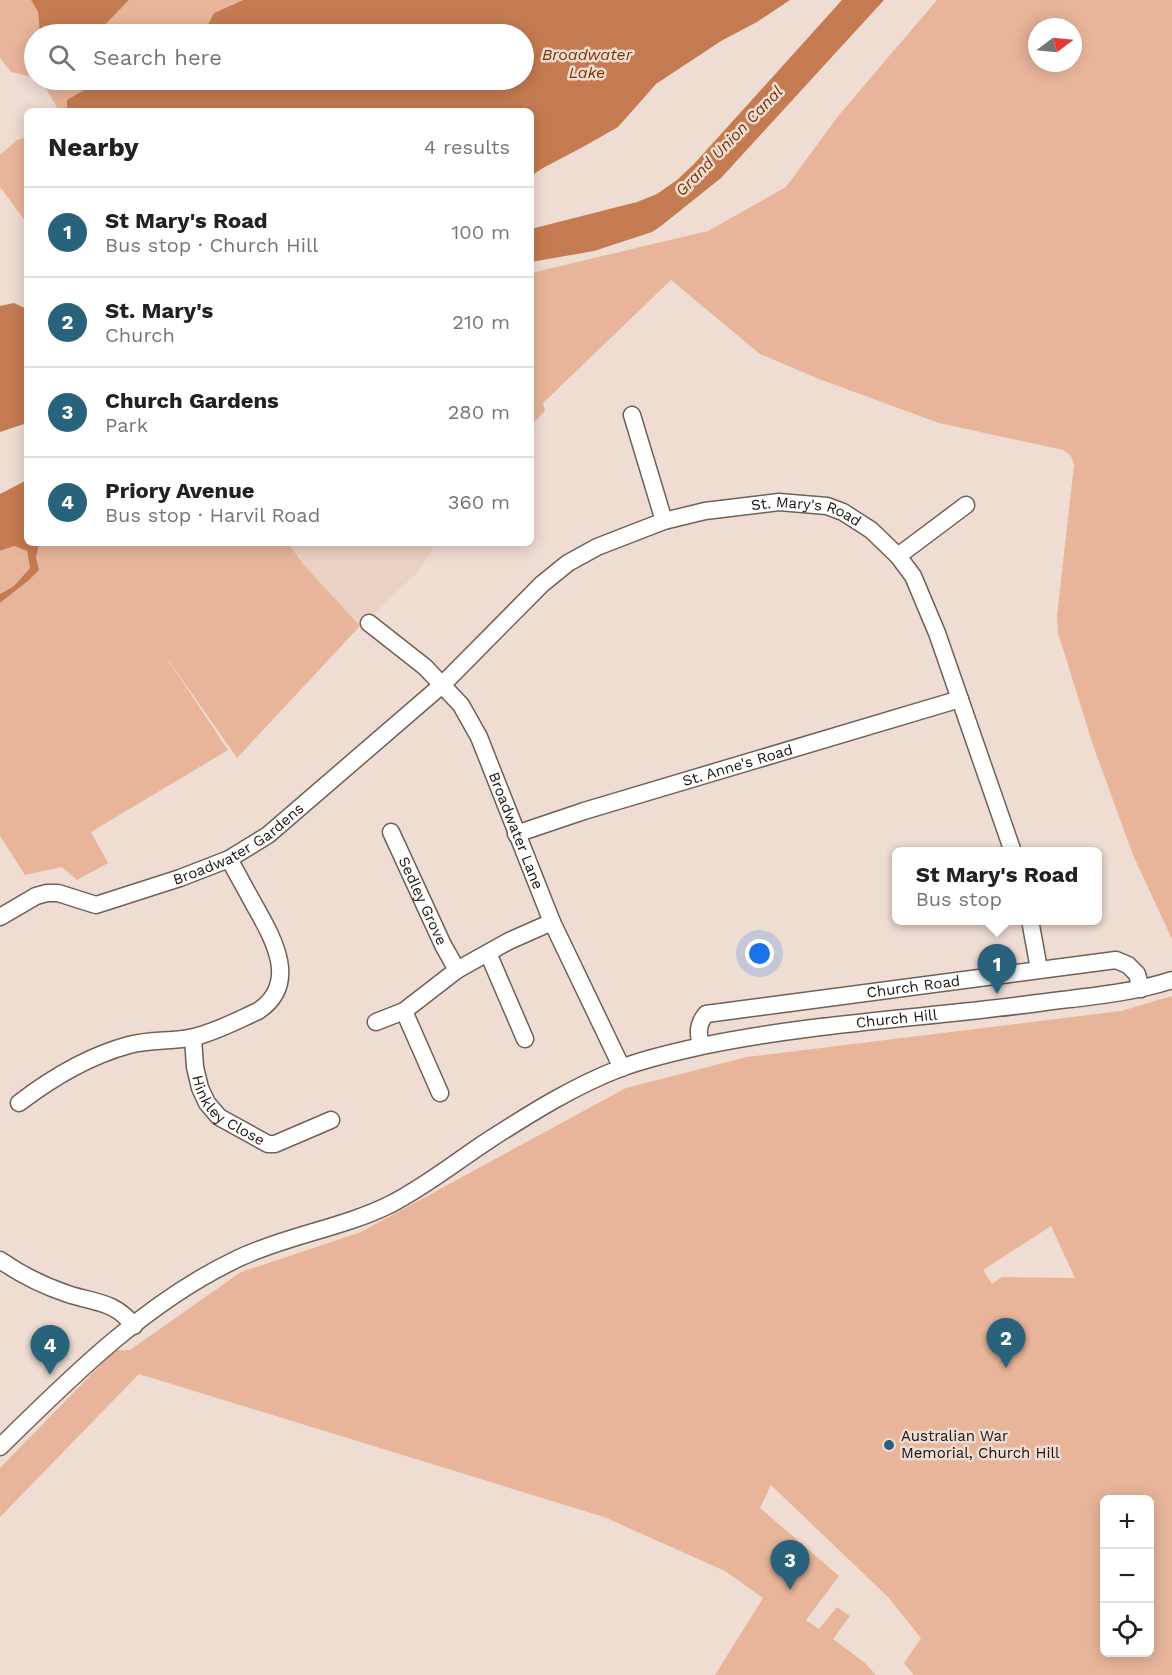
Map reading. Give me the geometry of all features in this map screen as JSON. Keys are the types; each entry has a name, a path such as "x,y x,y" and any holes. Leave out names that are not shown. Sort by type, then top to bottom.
{"street":[{"path":"632,415 664,520"},
{"name":"St. Mary's Road","path":"442,685 534,591 568,563 597,547 664,520 746,505 779,502 827,506 843,512 871,530 898,556 913,576 925,601 1011,847"},
{"path":"898,556 966,506"},
{"name":"Broadwater Lane","path":"369,623 425,667 461,705 479,737 552,922 622,1068"},
{"name":"Broadwater Gardens","path":"0,917 36,896 47,893 58,893 96,905 180,878 229,859 268,835 442,685"},
{"name":"St. Anne's Road","path":"516,834 584,811 960,699"},
{"name":"Sedley Grove","path":"392,832 443,945 457,970"},
{"path":"19,1103 68,1069 111,1050 147,1041 193,1038 266,1007 278,989 280,977 277,950 229,859"},
{"path":"376,1022 404,1011 457,970 552,922"},
{"path":"1031,925 1039,969"},
{"path":"488,953 525,1039"},
{"name":"Church Road","path":"701,1046 698,1032 699,1022 706,1014 1039,969 1116,960 1128,965 1137,974 1141,989"},
{"name":"Church Hill","path":"0,1447 56,1392 134,1326 171,1297 208,1274 270,1245 355,1219 391,1204 551,1102 622,1068 701,1046 818,1028 995,1009 1141,989 1172,980"},
{"path":"404,1011 440,1093"},
{"name":"Hinkley Close","path":"193,1038 195,1066 200,1088 207,1103 219,1117 268,1144 275,1144 331,1120"},
{"path":"0,1260 46,1285 119,1310 134,1326"}],"shaded area":[{"path":"0,0 31,0 38,12 39,24 24,24 24,75 11,72 0,58"},
{"path":"129,0 243,0 214,13 208,24 106,24"},
{"path":"937,0 1172,0 1172,939 1133,855 1094,748 1058,633 1057,616 1074,465 1071,456 1063,450 939,423 819,379 760,354 671,280 543,403 545,411 534,422 534,272 708,231 786,187 839,115"},
{"path":"47,90 84,90 67,100 67,108 57,108"},
{"path":"24,138 24,219 0,187 0,155 17,140"},
{"path":"14,546 27,551 30,568 14,586 0,594 0,551"},
{"path":"38,546 290,546 303,564 360,626 237,758 160,648 228,750 91,832 108,863 77,880 62,867 25,875 0,836 0,603 28,581"},
{"path":"289,546 434,546 418,572 360,626 298,559"},
{"path":"1172,996 1172,1675 914,1675 904,1663 921,1638 889,1598 771,1485 760,1508 839,1576 806,1620 819,1629 837,1607 850,1616 833,1639 865,1663 876,1675 715,1675 763,1598 725,1571 604,1517 139,1374 0,1517 0,1468 115,1350 130,1350 241,1272 361,1232 626,1088 747,1057 1121,1011","holes":["1051,1226 1075,1278 1002,1277 992,1284 983,1270"]}],"water":[{"path":"31,0 129,0 106,24 39,24 38,12"},
{"name":"Broadwater Lake","path":"243,0 790,0 757,22 721,41 656,84 618,127 534,174 534,108 67,108 67,100 84,90 534,90 534,24 208,24 214,13"},
{"name":"Grand Union Canal","path":"842,0 884,0 721,178 661,226 652,232 594,251 534,261 534,228 637,202 657,194 694,164"},
{"path":"14,303 24,308 24,424 0,432 0,306"},
{"path":"24,482 24,546 38,546 36,558 39,570 0,603 0,594 14,586 30,568 27,551 14,546 0,551 0,494"}],"place":[{"name":"St Mary's Road","path":"997,994"},
{"name":"St. Mary's","path":"1006,1368"},
{"name":"Priory Avenue","path":"50,1375"},
{"name":"Australian War Memorial, Church Hill","path":"889,1445"},
{"name":"Church Gardens","path":"790,1590"}]}
